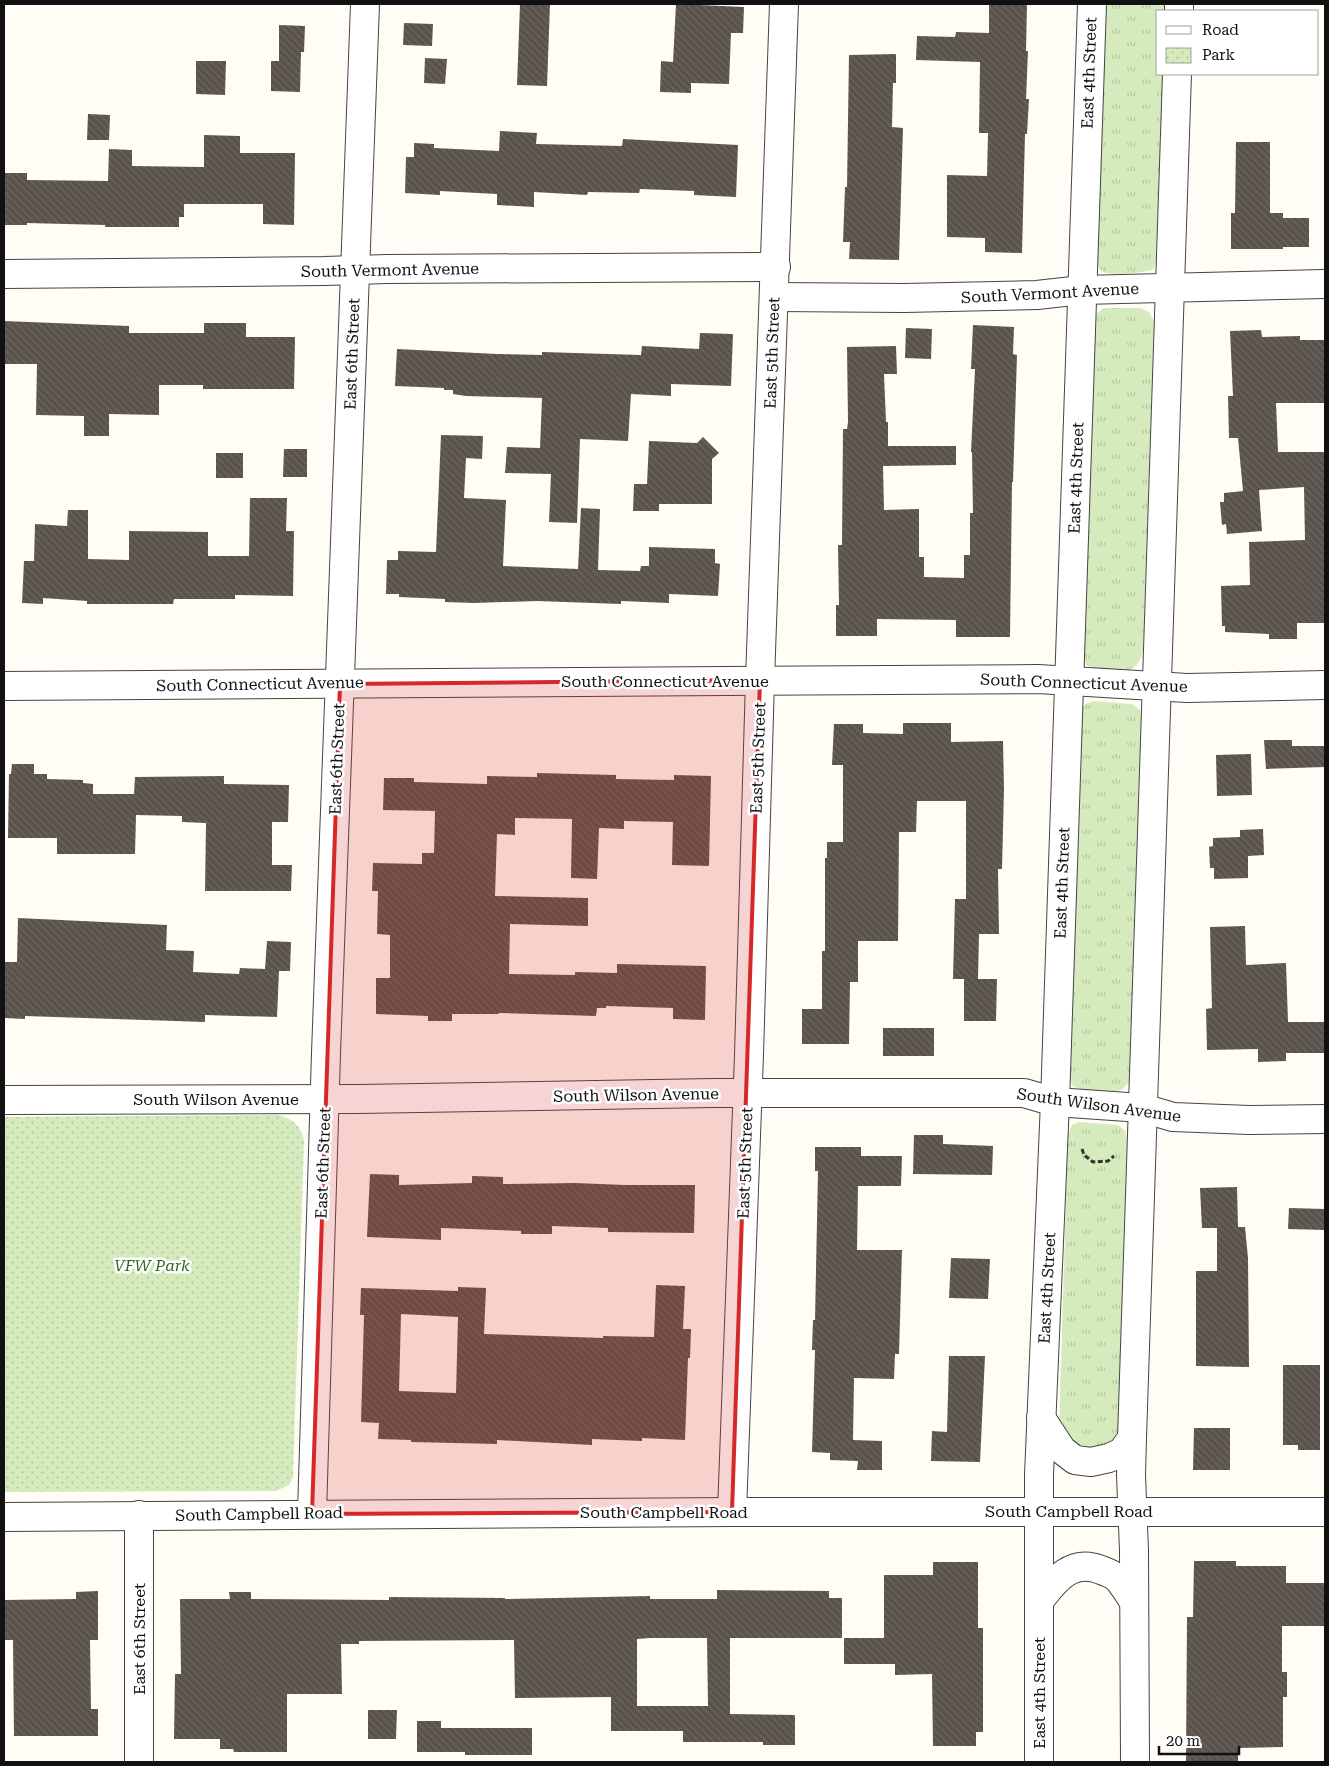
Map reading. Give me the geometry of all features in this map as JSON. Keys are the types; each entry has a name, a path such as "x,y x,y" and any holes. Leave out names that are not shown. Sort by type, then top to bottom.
{"street":[{"name":"East 6th Street","path":"312,1514 325,1098 365,4"},
{"name":"East 5th Street","path":"732,1512 784,4"},
{"name":"East 4th Street","path":"1039,1762 1041,1418 1055,1102 1092,4"},
{"path":"1135,1762 1132,1438 1177,75"},
{"name":"South Vermont Avenue","path":"4,274 776,267"},
{"name":"South Vermont Avenue","path":"775,297 904,298 1037,295 1082,290 1325,284"},
{"name":"South Connecticut Avenue","path":"4,686 1038,679 1187,688 1325,685"},
{"name":"South Wilson Avenue","path":"4,1100 1024,1093 1055,1102 1142,1108 1173,1117 1249,1120 1325,1119"},
{"path":"1041,1418 1062,1450 1075,1460 1091,1462 1109,1458 1122,1452 1132,1438"},
{"name":"South Campbell Road","path":"4,1516 732,1512 1325,1512"},
{"name":"East 6th Street","path":"138,1515 139,1762"},
{"path":"1040,1600 1052,1583 1061,1575 1078,1568 1088,1567 1098,1568 1117,1578 1134,1602"}],"path":[{"path":"1081,1141 1084,1155 1093,1162 1108,1161 1117,1150"}],"highlighted area":[{"path":"760,680 732,1512 312,1514 340,684"}],"green space":[{"path":"1104,4 1165,4 1165,10 1156,10 1156,75 1163,75 1156,261 1154,269 1137,273 1106,273 1101,270 1096,261"},
{"path":"1104,308 1140,308 1149,312 1154,321 1143,651 1139,662 1129,670 1093,668 1086,665 1083,656 1094,322 1097,313"},
{"path":"1093,701 1132,704 1140,710 1141,720 1129,1082 1124,1088 1110,1092 1096,1092 1077,1088 1073,1086 1069,1078 1081,710 1086,704"},
{"name":"VFW Park","path":"279,1115 296,1124 301,1130 304,1140 293,1477 289,1485 276,1491 4,1492 4,1117"},
{"path":"1079,1122 1118,1125 1125,1131 1127,1140 1118,1428 1113,1440 1109,1443 1101,1447 1083,1450 1059,1431 1068,1134 1072,1125"}],"building":[{"path":"520,4 550,4 547,86 517,85"},
{"path":"676,4 744,7 743,33 731,33 729,84 691,83 691,93 660,92 661,61 673,62"},
{"path":"989,4 1027,4 1026,99 1029,99 1027,134 1025,134 1022,253 985,252 985,238 947,237 947,175 987,176 988,133 979,133 980,62 916,60 917,36 955,37 956,32 989,33"},
{"path":"404,23 433,24 432,46 403,45"},
{"path":"279,25 305,26 304,52 301,52 300,92 271,91 271,61 279,61"},
{"path":"896,54 896,83 893,83 892,127 903,128 899,260 849,259 850,242 843,242 845,187 847,187 849,55"},
{"path":"425,58 447,59 445,84 424,83"},
{"path":"196,61 226,61 225,95 196,94"},
{"path":"88,114 110,115 109,140 87,140"},
{"path":"500,131 537,133 536,144 622,146 623,139 738,145 736,197 694,195 694,191 640,189 639,193 588,192 587,195 534,192 534,207 497,205 497,194 440,191 440,195 405,193 406,157 414,157 414,143 434,144 434,148 499,151"},
{"path":"204,135 240,136 240,153 295,153 294,225 263,224 263,204 184,204 184,217 179,217 179,227 105,227 105,225 27,223 27,225 4,225 4,173 27,173 27,180 108,181 109,149 132,150 132,166 204,167"},
{"path":"1236,142 1270,142 1270,213 1283,213 1283,218 1309,218 1309,247 1231,249 1231,213 1235,213"},
{"path":"4,321 129,326 129,333 204,333 204,323 246,323 246,337 295,337 294,389 203,389 203,385 159,385 159,415 109,414 109,436 84,436 84,416 36,415 37,364 4,364"},
{"path":"973,325 1014,327 1013,354 1017,355 1012,482 1010,637 956,637 956,620 877,619 877,636 836,636 836,605 839,605 838,545 842,545 843,429 847,429 848,422 847,347 896,346 897,374 884,374 888,446 956,446 956,465 883,466 884,510 919,509 919,557 924,557 924,577 964,578 964,555 970,555 970,513 973,513 971,452 975,369 971,369"},
{"path":"906,328 932,329 931,359 905,358"},
{"path":"1261,330 1262,337 1300,336 1300,340 1325,340 1325,403 1276,403 1278,452 1325,452 1325,623 1297,623 1297,639 1269,639 1269,634 1225,632 1225,626 1222,626 1221,586 1250,585 1249,542 1305,540 1304,487 1259,490 1262,531 1227,534 1226,524 1222,525 1220,502 1224,502 1224,493 1243,491 1238,438 1229,438 1228,396 1233,396 1230,331"},
{"path":"700,333 733,334 731,386 671,384 671,396 631,394 628,441 580,439 577,523 549,522 551,474 505,473 507,447 540,448 542,398 466,396 453,394 453,390 444,390 444,388 395,386 397,349 497,354 542,355 542,352 641,355 642,346 699,349"},
{"path":"441,435 483,436 482,459 466,458 464,498 506,500 503,566 578,569 581,508 600,509 598,570 640,571 641,566 649,566 649,547 715,549 715,563 720,564 718,596 669,594 669,603 621,601 621,604 537,601 445,602 445,599 399,597 399,594 386,594 387,560 398,560 398,551 436,552"},
{"path":"703,437 719,453 712,459 712,504 659,504 659,511 633,511 634,484 647,484 649,441 697,443"},
{"path":"284,449 307,449 307,477 283,477"},
{"path":"216,453 243,453 243,478 216,478"},
{"path":"250,498 287,498 286,531 294,531 293,596 235,595 235,599 174,599 173,604 87,604 87,601 43,598 43,604 22,603 24,561 34,561 35,524 67,526 68,510 88,510 88,559 129,560 129,531 208,532 208,556 249,556"},
{"path":"903,723 951,723 951,742 1003,741 1002,869 998,869 999,934 979,934 978,979 997,979 996,1021 964,1021 964,979 953,979 955,899 966,899 966,801 917,801 916,832 899,832 898,941 858,941 858,982 850,982 849,1044 802,1044 802,1009 822,1009 822,951 825,951 825,858 827,858 827,842 843,842 843,765 832,765 834,724 863,724 863,733 903,734"},
{"path":"1264,740 1292,740 1292,746 1325,746 1325,767 1266,769"},
{"path":"1251,754 1252,795 1217,796 1216,755"},
{"path":"12,764 34,764 34,774 47,774 47,779 83,780 83,783 93,784 93,794 134,794 135,777 224,776 224,784 289,785 288,822 272,822 272,865 292,865 291,891 205,891 206,823 182,822 182,816 136,815 135,854 57,854 57,838 8,838 9,774 11,774"},
{"path":"537,773 616,775 616,779 674,780 674,775 711,776 709,866 672,865 673,822 624,821 624,829 599,828 597,879 571,878 572,819 515,818 515,835 497,834 495,896 588,898 588,926 510,924 509,974 575,975 575,972 617,973 617,964 706,966 705,1020 673,1019 673,1008 606,1006 606,1008 597,1008 596,1016 499,1013 452,1014 452,1021 428,1021 428,1016 376,1014 376,978 390,978 390,935 377,934 378,891 372,891 373,863 422,864 422,853 434,853 435,811 383,810 384,778 414,778 414,782 487,784 487,776 537,777"},
{"path":"1263,829 1264,855 1248,856 1248,878 1214,879 1214,868 1210,868 1209,847 1213,846 1213,838 1240,837 1240,830"},
{"path":"18,918 167,925 166,950 194,951 193,972 239,974 240,968 265,969 267,941 291,942 290,971 279,971 277,1017 205,1015 205,1022 25,1016 25,1019 4,1018 4,962 17,962"},
{"path":"1245,926 1246,965 1286,963 1288,1022 1325,1022 1325,1053 1286,1053 1286,1061 1258,1062 1258,1049 1207,1050 1206,1009 1212,1008 1210,927"},
{"path":"883,1028 934,1028 934,1056 883,1056"},
{"path":"914,1135 943,1135 943,1144 993,1146 992,1175 913,1174"},
{"path":"815,1147 861,1147 861,1156 902,1156 901,1186 858,1186 857,1250 902,1250 899,1354 895,1354 894,1379 854,1378 853,1440 882,1441 882,1470 857,1470 858,1461 830,1460 830,1453 812,1452 815,1350 812,1350 813,1320 815,1320 818,1171 815,1171"},
{"path":"370,1174 399,1175 399,1185 472,1183 472,1176 503,1177 503,1184 695,1185 694,1233 608,1232 608,1228 552,1226 552,1234 521,1234 521,1231 441,1228 441,1240 367,1237"},
{"path":"1237,1187 1238,1227 1245,1227 1248,1258 1249,1367 1196,1366 1196,1271 1217,1271 1217,1228 1202,1228 1200,1188"},
{"path":"1289,1208 1325,1209 1325,1230 1288,1229"},
{"path":"951,1258 990,1259 988,1299 949,1298"},
{"path":"656,1285 685,1286 683,1329 691,1329 685,1440 642,1438 642,1441 592,1439 592,1445 497,1440 497,1444 411,1442 411,1440 378,1439 379,1423 361,1422 364,1315 360,1315 361,1288 458,1291 458,1287 486,1288 484,1334 603,1338 603,1336 654,1337","holes":["401,1314 458,1317 456,1393 399,1391"]},
{"path":"949,1356 985,1356 980,1462 931,1461 932,1431 947,1432"},
{"path":"1283,1365 1320,1365 1320,1450 1298,1450 1298,1445 1283,1445"},
{"path":"1194,1428 1230,1428 1230,1470 1193,1470"},
{"path":"1194,1561 1236,1561 1236,1566 1286,1566 1286,1583 1325,1583 1325,1626 1282,1626 1282,1672 1287,1672 1287,1697 1283,1697 1283,1747 1238,1748 1238,1762 1186,1762 1187,1617 1193,1617"},
{"path":"933,1562 978,1562 978,1628 983,1628 983,1732 976,1732 976,1746 933,1746 932,1674 895,1675 895,1664 844,1664 844,1638 884,1638 884,1575 933,1575"},
{"path":"717,1590 829,1591 829,1598 842,1598 842,1638 730,1638 730,1714 795,1715 795,1745 763,1745 763,1742 683,1742 683,1731 611,1731 611,1697 515,1698 514,1640 359,1641 359,1644 341,1644 342,1694 287,1694 287,1752 234,1752 233,1749 220,1749 220,1739 174,1739 175,1674 181,1674 180,1599 230,1599 229,1592 251,1592 251,1599 389,1600 389,1597 505,1599 650,1596 650,1599 717,1599","holes":["707,1638 708,1706 637,1706 637,1639"]},
{"path":"98,1591 98,1640 90,1640 91,1709 98,1709 98,1736 14,1736 13,1640 4,1640 4,1600 76,1599 76,1592"},
{"path":"368,1710 397,1710 396,1739 368,1739"},
{"path":"417,1721 441,1721 441,1728 532,1728 532,1755 465,1755 465,1752 417,1752"}]}
